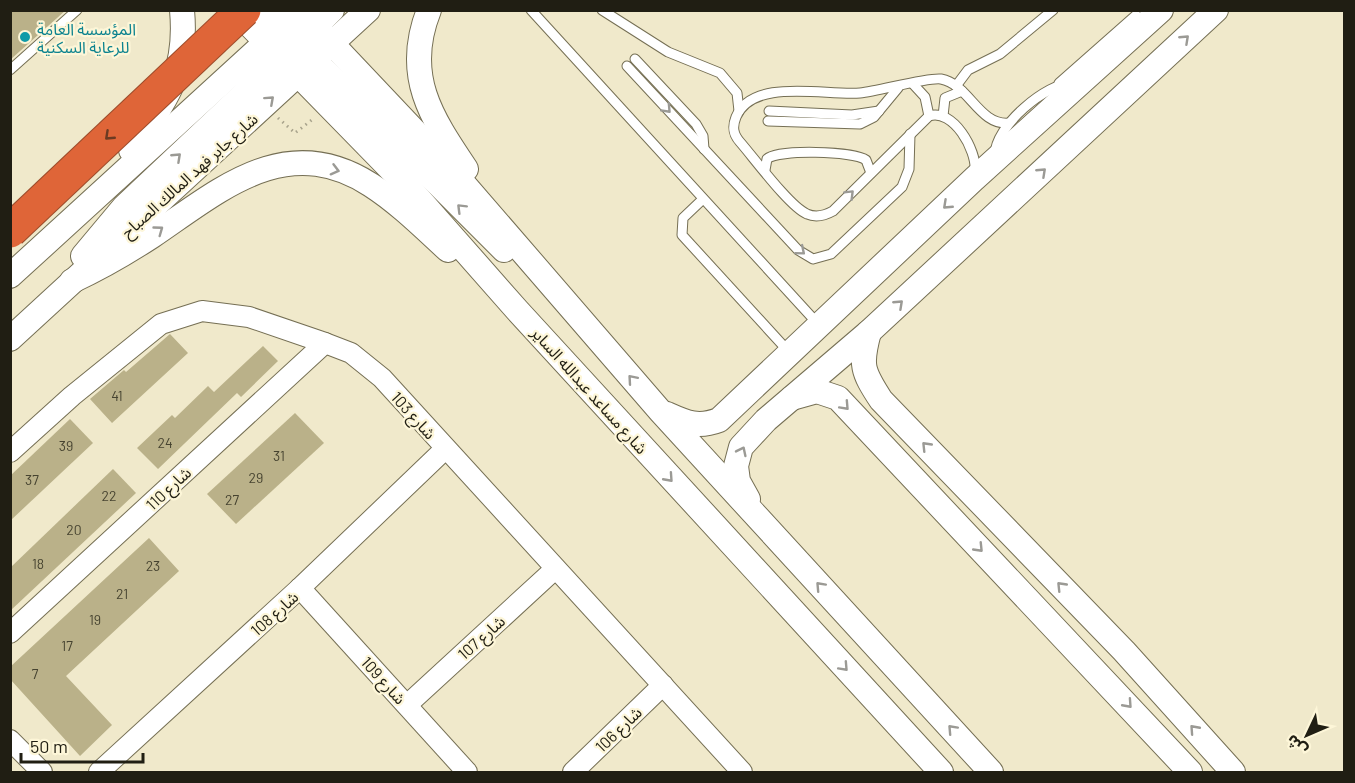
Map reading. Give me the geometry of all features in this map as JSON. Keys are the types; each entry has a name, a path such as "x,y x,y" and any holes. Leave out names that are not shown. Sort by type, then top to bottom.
{"highway":[{"path":"10,231 243,10"}],"street":[{"path":"110,182 163,106 175,81 181,55 182,10"},
{"name":"شارع مساعد عبدالله الساير","path":"235,10 299,35 492,216 661,412 991,772"},
{"path":"10,276 110,182 299,35 368,10"},
{"path":"429,10 422,27 418,56 421,88 432,117 492,216"},
{"path":"761,522 738,481 735,466 741,447 766,420 869,332 1216,10"},
{"path":"661,412 688,424 702,426 719,420 996,160 1071,82 1143,15"},
{"path":"299,35 489,237 552,288"},
{"path":"65,289 87,250 124,207 299,35"},
{"name":"شارع مساعد عبدالله الساير","path":"299,35 413,192 517,310 941,772"},
{"path":"10,339 65,289 128,252 240,176 266,167 311,165 346,173 370,184 517,310"},
{"name":"شارع 103","path":"10,452 72,396 160,324 202,311 249,317 351,353 382,378 742,772"},
{"path":"869,332 862,357 864,373 881,400 1124,651 1233,772"},
{"name":"شارع 110","path":"10,633 326,343"},
{"path":"792,398 816,391 838,398 1191,772"},
{"path":"746,396 753,411 766,420"},
{"name":"شارع 108","path":"99,772 300,588 445,449"},
{"name":"شارع 107","path":"407,705 555,569"},
{"name":"شارع 109","path":"300,588 467,772"},
{"path":"1100,674 1099,663 1104,654 1114,650 1124,651"},
{"name":"شارع 106","path":"573,772 663,686"},
{"path":"10,740 42,772"}],"lane":[{"path":"10,70 76,10"},
{"path":"531,10 819,326"},
{"path":"602,10 668,52 720,73 736,93 739,111"},
{"path":"943,116 945,98 959,89 968,70 1000,54 1053,10"},
{"path":"635,59 700,130 704,149"},
{"path":"627,66 798,250 808,257 819,259 831,254 902,187 909,169 910,134"},
{"path":"974,180 976,163 973,149 943,116 929,116 833,211 816,216 801,211 765,170 734,133 734,122 739,111 749,100 769,92 834,95 898,88 935,79 950,82 989,118 1009,123"},
{"path":"996,160 997,141 1009,123 1071,82"},
{"path":"913,84 925,97 929,116"},
{"path":"769,116 852,115 879,111 898,88"},
{"path":"765,170 767,159 778,153 852,154 866,160 871,173"},
{"path":"703,199 683,218 682,235 790,353"}],"building":[{"name":"المؤسسة العامة للرعاية السكنية","path":"10,10 66,10 10,60"},
{"path":"170,334 188,353 112,423 90,399"},
{"path":"263,346 278,361 241,397 237,393 158,469 137,448 172,415 175,418 208,386 214,392"},
{"path":"295,413 324,443 236,524 207,494"},
{"path":"70,419 93,443 10,521 10,476"},
{"path":"113,469 136,493 10,611 10,568"},
{"path":"149,538 179,571 66,676 112,725 80,756 10,679 10,667"}],"place":[{"name":"المؤسسة العامة للرعاية السكنية","path":"25,37"}]}
